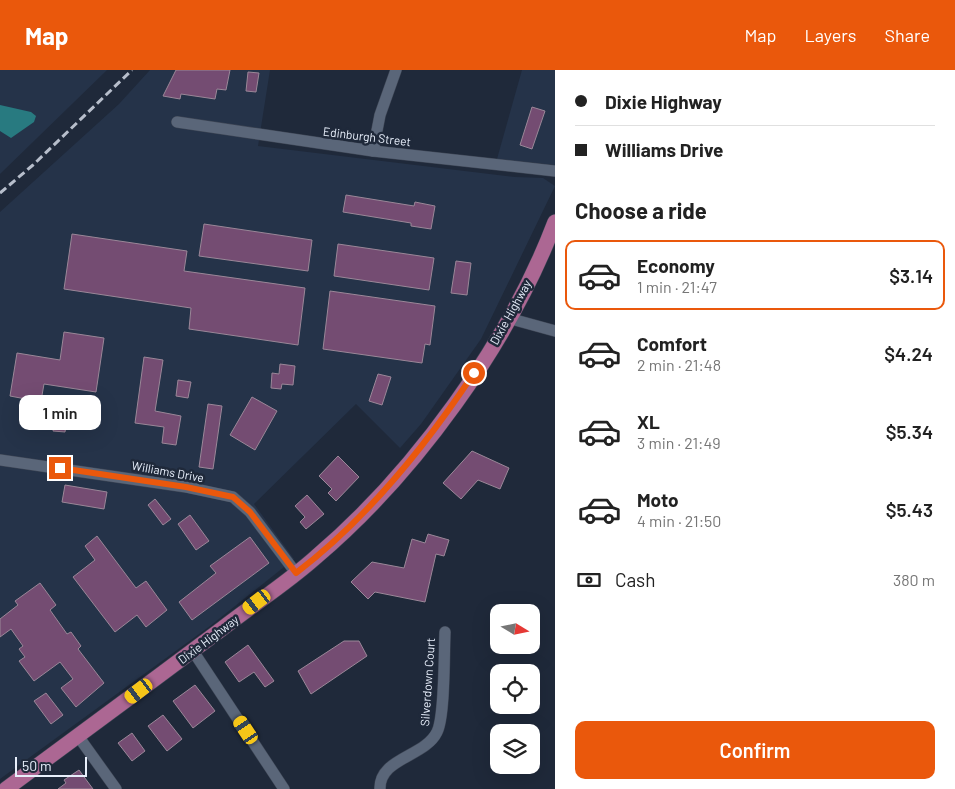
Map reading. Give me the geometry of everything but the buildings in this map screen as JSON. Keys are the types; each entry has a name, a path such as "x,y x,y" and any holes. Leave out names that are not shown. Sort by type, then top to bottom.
{"main road":[{"name":"Dixie Highway","path":"6,789 316,558 356,519 413,457 447,414 508,318 528,282 555,222"}],"street":[{"path":"373,151 380,115 396,70"},
{"name":"Edinburgh Street","path":"177,122 373,151 555,172"},
{"path":"508,318 555,331"},
{"name":"Williams Drive","path":"0,460 186,487 233,497 250,512 296,573"},
{"name":"Silverdown Court","path":"380,789 379,781 388,769 425,746 438,730 445,632"},
{"path":"193,651 284,789"},
{"path":"78,736 116,789"}],"shaded area":[{"path":"0,70 107,70 0,174"},
{"path":"150,70 270,70 258,146 515,177 543,178 555,186 481,339 421,424 400,448 356,404 254,504 294,559 210,626 0,779 0,212 119,104"},
{"path":"522,70 555,70 555,165 497,159"},
{"path":"0,105 31,112 36,116 34,122 11,138 0,131"}],"railway":[{"path":"0,193 33,165 132,70"}],"route":[{"path":"60,468 186,487 233,497 250,512 296,573 316,558 386,489 447,414 474,373"}]}
